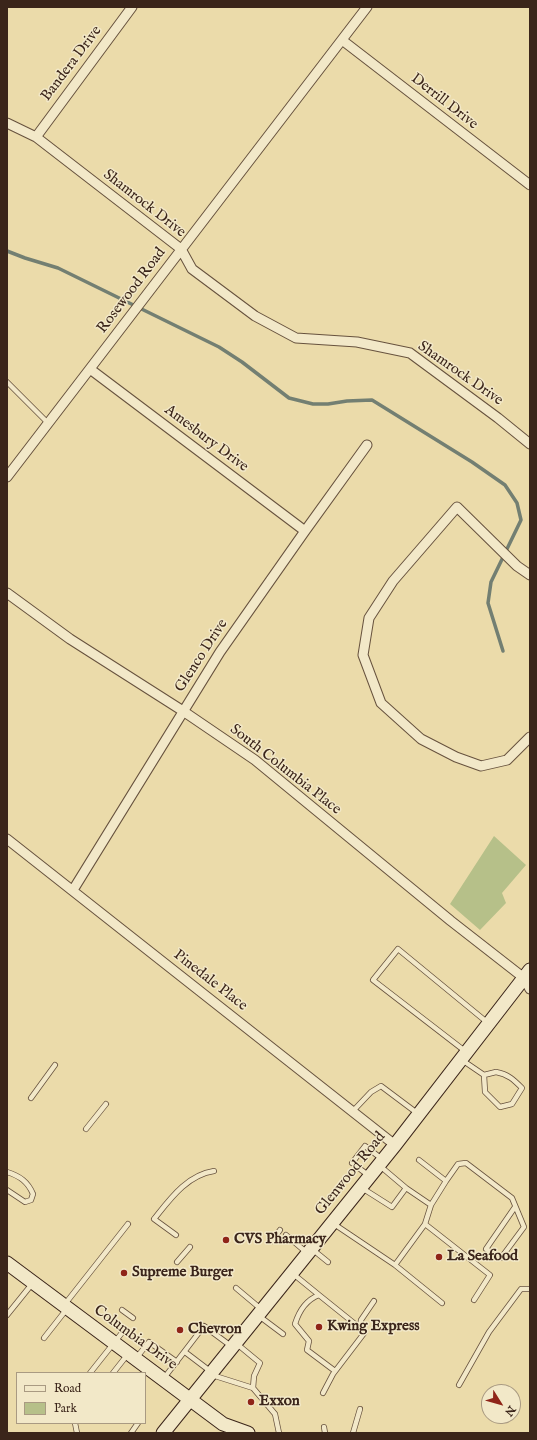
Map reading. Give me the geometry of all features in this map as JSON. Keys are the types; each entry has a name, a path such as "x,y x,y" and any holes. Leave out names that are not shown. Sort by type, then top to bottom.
{"main road":[{"name":"Glenwood Road","path":"163,1433 395,1145 489,1023 528,979"},
{"name":"Columbia Drive","path":"7,1263 223,1424 248,1433"}],"street":[{"name":"Bandera Drive","path":"36,137 132,7"},
{"name":"Rosewood Road","path":"7,477 180,249 367,7"},
{"name":"Derrill Drive","path":"342,40 530,185"},
{"name":"Shamrock Drive","path":"7,123 36,137 180,249 192,269 255,316 296,338 357,342 410,353 498,418 530,444"},
{"name":"Amesbury Drive","path":"90,369 305,531"},
{"name":"Glenco Drive","path":"73,890 220,652 367,445"},
{"path":"530,575 517,566 457,506 393,581 369,618 363,655 381,703 421,739 456,757 480,766 507,760 530,736"},
{"name":"South Columbia Place","path":"7,593 70,639 183,711 255,760 451,921 528,979"},
{"name":"Pinedale Place","path":"7,839 395,1145"}],"lane":[{"path":"7,382 48,423"},
{"path":"484,1075 496,1072 504,1073 514,1079 522,1088 512,1104 500,1107 485,1092 484,1075 438,1031 374,980 398,949 489,1023"},
{"path":"31,1098 55,1065"},
{"path":"353,1111 371,1092 381,1086 418,1114"},
{"path":"86,1129 106,1104"},
{"path":"369,1176 354,1165 365,1146 406,1188 431,1205"},
{"path":"419,1160 446,1181"},
{"path":"395,1265 424,1224 431,1205 458,1164 466,1163 512,1198 524,1227 500,1258 486,1249 515,1207"},
{"path":"176,1235 154,1219 176,1191 203,1173 214,1171"},
{"path":"7,1172 16,1175 29,1185 34,1194 31,1200 25,1202 7,1190"},
{"path":"361,1187 392,1207 406,1188"},
{"path":"332,1223 395,1265 442,1303"},
{"path":"44,1338 128,1224"},
{"path":"424,1224 490,1275 474,1300"},
{"path":"272,1241 280,1230"},
{"path":"286,1236 328,1262"},
{"path":"177,1262 190,1247"},
{"path":"292,1273 365,1332 334,1372 323,1392"},
{"path":"7,1315 33,1282"},
{"path":"236,1288 283,1334"},
{"path":"459,1385 488,1332 521,1289 530,1289"},
{"path":"319,1295 312,1298 299,1313 295,1324 309,1341 307,1350 334,1372"},
{"path":"360,1327 361,1320 374,1301"},
{"path":"122,1310 133,1318"},
{"path":"164,1380 204,1326 260,1363 254,1376 253,1388"},
{"path":"91,1372 125,1329"},
{"path":"114,1372 149,1342 177,1362"},
{"path":"185,1352 211,1373 253,1388 275,1414 279,1433"},
{"path":"353,1433 360,1410"},
{"path":"132,1433 137,1424"},
{"path":"324,1427 325,1433"}],"green space":[{"path":"494,836 526,865 502,893 506,903 480,930 450,904"}],"waterway":[{"path":"7,251 58,268 219,347 242,362 289,398 313,404 372,400 472,462 505,485 517,503 521,520 491,582 488,603 503,651"}],"place":[{"name":"CVS Pharmacy","path":"226,1240"},
{"name":"La Seafood","path":"439,1257"},
{"name":"Supreme Burger","path":"124,1273"},
{"name":"Kwing Express","path":"319,1327"},
{"name":"Chevron","path":"180,1330"},
{"name":"Exxon","path":"251,1402"}]}
